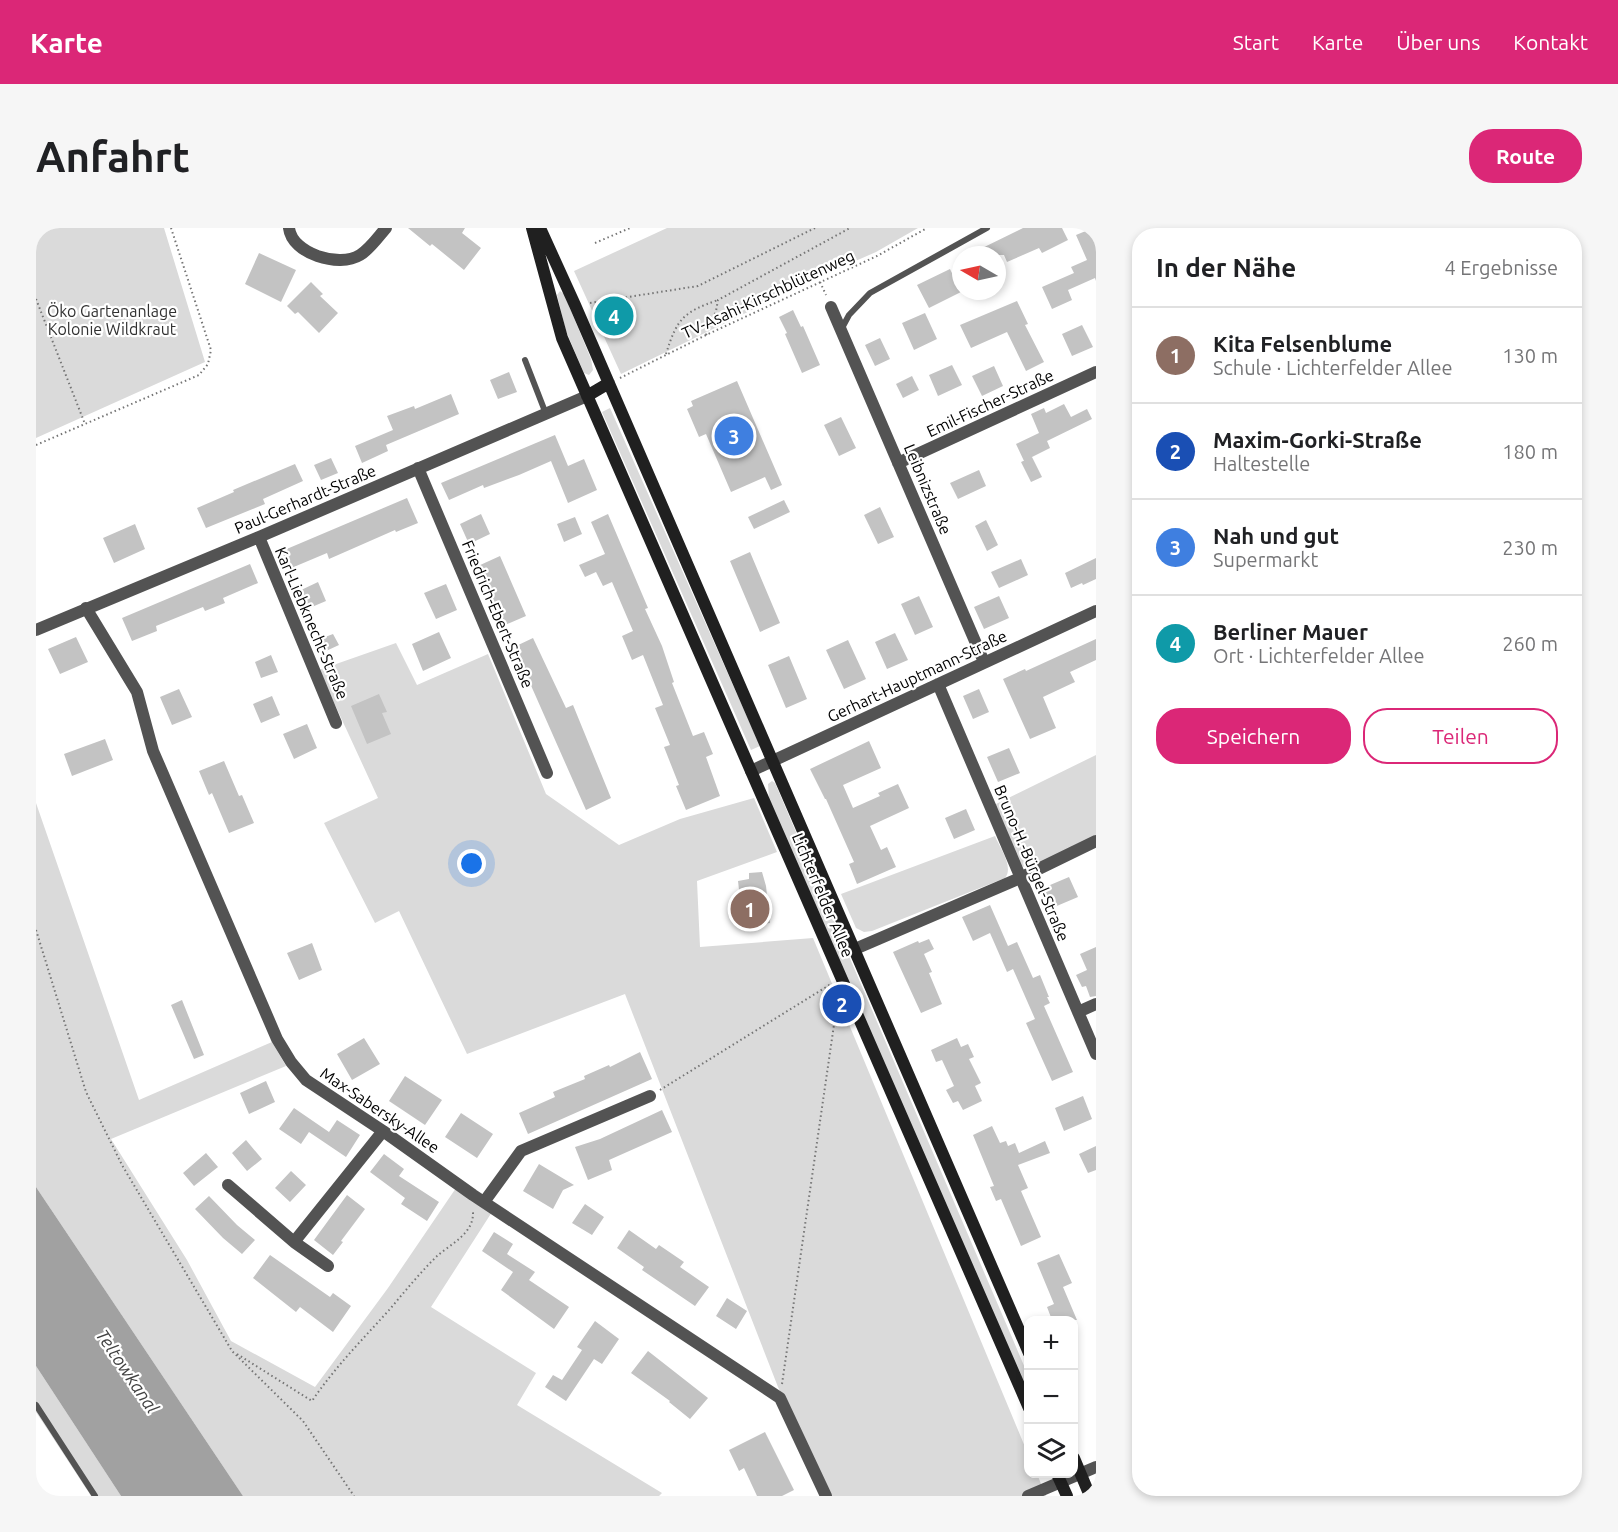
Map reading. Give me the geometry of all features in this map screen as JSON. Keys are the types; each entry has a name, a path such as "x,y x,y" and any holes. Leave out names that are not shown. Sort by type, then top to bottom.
{"main road":[{"name":"Lichterfelder Allee","path":"532,228 562,338 586,396 1024,1397"},
{"name":"Lichterfelder Allee","path":"540,228 614,381 773,761 1024,1341"},
{"path":"586,396 614,381"},
{"path":"1078,1469 1090,1496"},
{"path":"1059,1478 1067,1496"}],"street":[{"path":"289,228 293,240 307,251 324,258 341,260 359,256 386,228"},
{"name":"Leibnizstraße","path":"831,307 984,662"},
{"name":"Emil-Fischer-Straße","path":"898,463 1096,372"},
{"name":"Paul-Gerhardt-Straße","path":"36,630 586,396"},
{"name":"Friedrich-Ebert-Straße","path":"418,468 547,773"},
{"name":"Karl-Liebknecht-Straße","path":"259,537 336,723"},
{"name":"Max-Sabersky-Allee","path":"86,608 137,692 153,751 277,1039 291,1062 306,1080 383,1131 472,1195 780,1398"},
{"name":"Gerhart-Hauptmann-Straße","path":"752,771 1096,611"},
{"name":"Bruno-H.-Bürgel-Straße","path":"938,684 1096,1054"},
{"path":"855,949 1020,878 1096,841"},
{"path":"1078,1012 1096,1004"},
{"path":"484,1202 521,1151 650,1096"},
{"path":"294,1242 383,1131"},
{"path":"228,1185 294,1242 328,1266"},
{"path":"780,1398 826,1496"},
{"path":"1080,1474 1096,1467"},
{"path":"1029,1496 1057,1478"}],"lane":[{"path":"841,330 849,315 870,294 987,228"},
{"path":"525,360 546,414"},
{"path":"36,1405 95,1496"}],"path":[{"path":"36,445 199,375 208,364 210,350 171,228"},
{"path":"595,243 630,228"},
{"path":"587,303 698,286 815,228"},
{"path":"665,356 677,323 686,314 718,300 850,228"},
{"name":"TV-Asahi-Kirschblütenweg","path":"614,381 706,335 877,256 927,228"},
{"path":"36,299 85,424"},
{"path":"706,335 718,300"},
{"path":"36,930 86,1092 122,1165 232,1351 303,1421 354,1496"},
{"path":"650,1096 832,983 842,980 780,1398"},
{"path":"232,1351 312,1401 324,1383 412,1283 435,1258 463,1236 471,1226 472,1195"}],"green space":[{"name":"Öko Gartenanlage Kolonie Wildkraut","path":"36,228 164,228 205,362 36,438"},
{"path":"667,228 918,228 876,252 819,277 621,374 574,271"},
{"path":"560,291 564,294 591,359 593,370 589,375 584,373 566,331 557,295"},
{"path":"610,408 760,746 751,750 602,412"},
{"path":"396,643 417,685 488,654 546,794 619,845 680,819 754,798 777,852 697,881 700,947 813,938 1024,1444 1024,1478 1039,1478 1046,1496 832,1496 778,1387 625,994 467,1054 399,911 375,923 324,823 378,798 319,670"},
{"path":"1096,755 1096,836 1029,868 1021,866 994,805"},
{"path":"772,781 775,783 1024,1366 1024,1386 769,799 768,784"},
{"path":"36,803 139,1100 272,1042 286,1066 111,1139 187,1260 231,1341 315,1387 388,1288 456,1188 492,1212 431,1307 536,1373 517,1405 662,1493 659,1496 243,1496 36,1187"},
{"path":"995,836 1007,863 1005,878 872,931 864,932 856,928 841,894"},
{"path":"36,1366 121,1496 91,1496 36,1412"}],"water":[{"name":"Teltowkanal","path":"36,1187 243,1496 121,1496 36,1366"}],"building":[{"path":"408,228 465,228 462,233 481,248 464,270"},
{"path":"1023,228 1062,228 1068,240 1042,253 1039,248 1007,262 1006,246 986,246"},
{"path":"1096,228 1096,281 1095,278 1068,290 1072,300 1052,309 1042,287 1074,273 1071,267 1087,260 1076,235"},
{"path":"259,253 296,270 281,302 245,284"},
{"path":"950,269 952,273 952,296 929,308 917,285"},
{"path":"311,282 323,294 320,296 338,313 319,333 298,312 295,314 287,306"},
{"path":"1017,301 1028,324 1025,325 1044,362 1026,371 1007,332 971,348 960,325"},
{"path":"793,310 801,327 803,326 820,365 802,373 779,317"},
{"path":"925,313 937,339 914,350 902,323"},
{"path":"1082,325 1093,347 1072,356 1062,334"},
{"path":"880,338 890,359 875,366 865,345"},
{"path":"952,365 962,385 938,396 929,375"},
{"path":"994,366 1003,386 982,396 972,376"},
{"path":"509,372 517,392 498,399 490,380"},
{"path":"912,376 919,390 903,398 896,384"},
{"path":"737,381 782,485 771,490 765,477 731,492 706,434 699,437 687,409 693,406 691,401"},
{"path":"451,394 459,414 386,445 388,451 362,463 355,446 393,430 387,416 414,406 415,409"},
{"path":"1064,404 1071,417 1087,409 1092,419 1047,441 1050,448 1024,461 1016,444 1039,433 1031,414 1044,408 1046,413"},
{"path":"841,417 856,448 839,456 824,425"},
{"path":"555,435 568,466 584,459 597,490 568,503 551,461 484,488 483,485 449,500 441,483"},
{"path":"1032,457 1042,477 1031,482 1021,462"},
{"path":"331,458 338,473 321,480 314,465"},
{"path":"295,464 303,481 263,499 265,504 206,528 197,508"},
{"path":"979,470 986,486 958,499 950,483"},
{"path":"407,498 418,523 396,532 395,530 329,559 327,553 289,569 282,551"},
{"path":"784,500 790,512 754,529 748,517"},
{"path":"880,507 894,537 878,544 864,515"},
{"path":"481,514 490,534 469,544 460,524"},
{"path":"608,514 648,608 645,609 662,646 674,682 672,683 693,736 704,732 713,754 706,757 720,796 686,810 664,747 670,745 655,708 663,705 643,655 632,660 622,636 633,631 612,582 603,586 596,572 585,577 579,565 605,554 591,522"},
{"path":"575,517 582,534 564,542 557,524"},
{"path":"986,520 998,545 987,551 975,526"},
{"path":"135,524 145,549 114,563 103,538"},
{"path":"750,552 780,623 760,632 730,561"},
{"path":"500,556 526,616 505,625 478,566"},
{"path":"1096,558 1096,579 1071,588 1065,573"},
{"path":"1021,559 1028,575 999,588 991,572"},
{"path":"250,564 258,583 223,598 225,603 205,611 203,607 156,626 157,631 132,641 122,618"},
{"path":"318,582 326,601 307,609 299,591"},
{"path":"446,584 457,610 436,619 424,593"},
{"path":"919,596 933,627 915,635 901,604"},
{"path":"999,596 1009,618 984,629 974,607"},
{"path":"439,632 451,658 423,671 412,644"},
{"path":"895,633 908,660 887,669 875,642"},
{"path":"333,634 339,645 326,651 320,639"},
{"path":"76,637 88,662 60,674 48,649"},
{"path":"533,638 566,708 573,705 611,798 586,810 514,647"},
{"path":"1096,639 1096,660 1070,672 1075,682 1043,697 1056,728 1030,739 1003,679"},
{"path":"848,640 866,679 844,689 826,650"},
{"path":"271,655 278,672 261,678 255,662"},
{"path":"789,656 807,699 786,708 768,665"},
{"path":"179,689 192,717 172,725 160,697"},
{"path":"979,689 989,712 973,719 963,696"},
{"path":"379,694 387,712 382,713 391,734 367,744 351,706"},
{"path":"272,696 280,715 261,723 253,704"},
{"path":"307,724 317,748 294,759 283,734"},
{"path":"105,739 113,760 72,776 64,754"},
{"path":"869,741 881,768 843,785 853,808 880,796 878,793 898,784 909,808 870,826 881,850 887,847 896,867 857,884 849,864 854,862 810,769"},
{"path":"1009,748 1020,773 998,782 987,757"},
{"path":"224,761 254,823 229,833 212,793 209,795 199,771"},
{"path":"966,809 975,830 954,839 945,818"},
{"path":"762,872 770,923 754,925 753,915 742,916 738,881 749,879 749,873"},
{"path":"1069,877 1078,897 1052,908 1043,888"},
{"path":"990,905 1008,946 1017,942 1033,978 1040,975 1049,997 1047,997 1050,1003 1044,1006 1073,1072 1052,1081 1026,1023 1035,1019 1013,969 1007,972 990,933 973,941 962,917"},
{"path":"929,939 934,949 924,954 942,1004 921,1013 893,952 918,941 919,943"},
{"path":"312,943 322,970 299,980 287,953"},
{"path":"1096,947 1096,996 1090,997 1086,986 1082,987 1076,975 1087,970 1080,954"},
{"path":"182,1000 204,1055 194,1059 171,1005"},
{"path":"364,1038 380,1064 352,1080 337,1054"},
{"path":"957,1038 961,1047 968,1044 974,1057 969,1059 981,1083 975,1086 982,1101 963,1110 958,1101 953,1103 946,1090 954,1086 942,1060 936,1062 931,1050"},
{"path":"640,1052 652,1079 528,1134 519,1113 555,1097 553,1092 585,1079 584,1076 609,1065 610,1067"},
{"path":"405,1076 442,1100 425,1125 389,1101"},
{"path":"266,1081 275,1102 249,1114 240,1093"},
{"path":"1083,1096 1092,1119 1064,1131 1055,1108"},
{"path":"294,1108 329,1132 337,1120 360,1135 346,1157 309,1132 301,1144 279,1129"},
{"path":"662,1110 672,1132 609,1160 612,1170 588,1180 575,1147 600,1139"},
{"path":"461,1113 493,1134 477,1158 445,1137"},
{"path":"992,1126 1000,1143 1006,1141 1008,1146 1015,1143 1019,1153 1045,1141 1050,1153 1018,1165 1028,1188 1021,1191 1041,1237 1021,1246 1001,1199 996,1201 990,1187 994,1186 973,1135"},
{"path":"246,1140 262,1159 247,1171 232,1153"},
{"path":"1096,1146 1096,1170 1088,1173 1079,1154"},
{"path":"206,1153 218,1167 194,1186 183,1173"},
{"path":"384,1154 404,1169 399,1176 439,1202 427,1221 401,1204 405,1198 370,1172"},
{"path":"539,1164 574,1185 563,1190 553,1209 523,1191"},
{"path":"291,1171 306,1185 290,1202 275,1188"},
{"path":"347,1195 365,1209 333,1255 314,1240"},
{"path":"209,1196 255,1240 242,1254 195,1209"},
{"path":"585,1204 604,1217 592,1235 572,1223"},
{"path":"629,1230 656,1249 659,1245 684,1262 680,1267 709,1287 695,1306 642,1270 644,1267 617,1248"},
{"path":"494,1232 513,1244 507,1254 535,1272 529,1280 569,1307 554,1329 501,1290 513,1272 482,1251"},
{"path":"1059,1254 1072,1283 1063,1287 1075,1316 1050,1316 1047,1307 1054,1304 1037,1263"},
{"path":"270,1255 330,1297 333,1293 351,1306 333,1332 300,1307 296,1312 253,1278"},
{"path":"727,1298 747,1311 736,1329 716,1316"},
{"path":"595,1321 619,1339 602,1364 594,1359 566,1401 545,1387 553,1375 562,1380 582,1350 577,1347"},
{"path":"648,1351 708,1398 690,1419 670,1401 631,1373"},
{"path":"765,1432 794,1490 782,1496 757,1496 744,1468 739,1471 729,1450"}],"place":[{"name":"Berliner Mauer","path":"614,316"},
{"name":"Nah und gut","path":"734,436"},
{"name":"Kita Felsenblume","path":"750,909"},
{"name":"Maxim-Gorki-Straße","path":"842,1004"}]}
